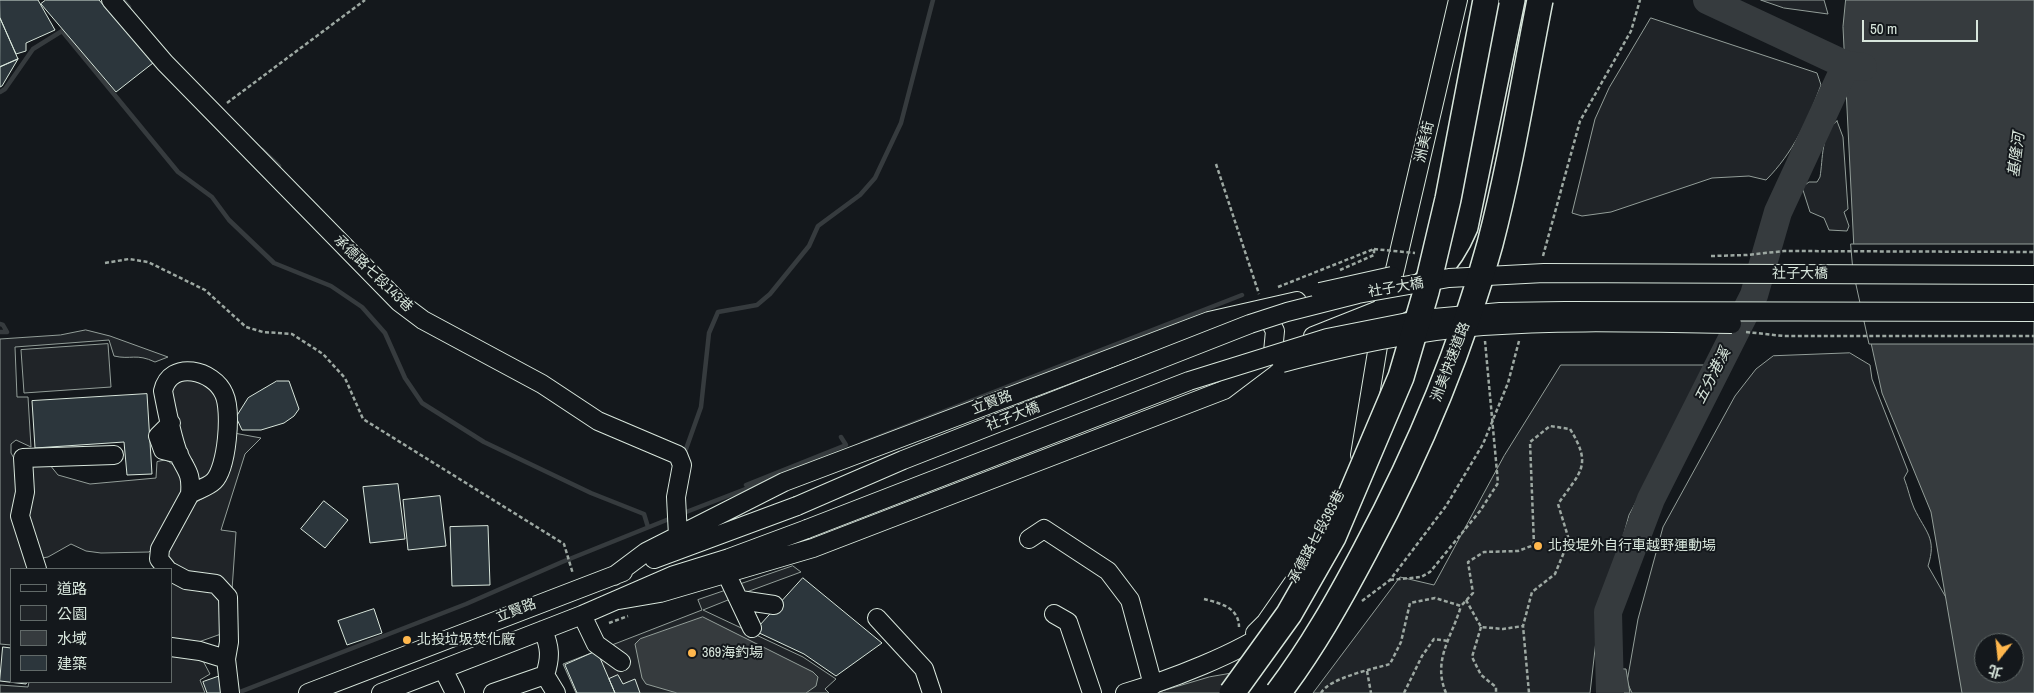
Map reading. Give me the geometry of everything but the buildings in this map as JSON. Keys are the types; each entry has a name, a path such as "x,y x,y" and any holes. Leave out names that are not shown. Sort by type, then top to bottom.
{"highway":[{"path":"1232,693 1289,614 1333,537 1400,377 1426,292 1448,199 1486,0"},
{"path":"1388,296 1435,258 1457,228 1476,180 1512,0"},
{"name":"洲美快速道路","path":"1278,693 1334,609 1388,510 1423,434 1462,335 1490,244 1510,154 1540,0"}],"street":[{"name":"承德路七段143巷","path":"112,0 165,63 399,302 423,320 542,384 598,421 678,455 682,465 676,497 678,536"},
{"name":"洲美街","path":"1388,296 1458,0"},
{"path":"903,460 1006,408 1247,313 1355,282 1448,267 1545,262 2034,263"},
{"name":"社子大橋","path":"797,506 903,460 1278,315 1358,294 1449,278 1544,273 2034,275"},
{"name":"立賢路","path":"614,576 646,552 784,482 1209,321 1306,299 1388,296"},
{"name":"立賢路","path":"381,693 582,615 674,575 813,548 1224,390 1273,352 1388,296"},
{"name":"承德路七段393巷","path":"1125,693 1153,685 1238,648 1266,622 1291,587 1312,553 1341,493 1363,440 1388,296"},
{"path":"1264,310 1275,331 1273,352"},
{"path":"810,534 1190,381 1327,338 1423,319 1500,312 1565,311 2034,312"},
{"path":"810,534 1193,391 1260,369 1371,341 1472,327 1533,323 2034,324"},
{"path":"166,568 159,559 160,549 190,494 189,472 179,454 164,391 166,381 173,374 192,371 203,374 220,387 225,396 226,440 220,469 214,481 190,494"},
{"path":"37,568 20,516 25,492 23,458 114,455"},
{"name":"立賢路","path":"308,693 579,587 614,576 693,544 797,506"},
{"path":"1029,539 1044,529 1108,571 1130,600 1153,685"},
{"name":"立賢路","path":"727,566 810,534"},
{"path":"727,566 752,628"},
{"path":"172,573 186,580 209,581 223,589 228,598 230,608 226,658 230,693"},
{"path":"740,600 774,605"},
{"path":"1054,614 1068,622 1092,693"},
{"path":"582,615 596,644 621,662"},
{"path":"877,618 924,669 932,693"},
{"path":"543,630 550,646 550,660 545,675 556,693"},
{"path":"446,639 455,693"},
{"path":"172,647 200,651 226,658"},
{"path":"493,693 545,675"}],"path":[{"path":"214,112 365,0"},
{"path":"1631,31 1640,0"},
{"path":"1216,164 1264,310"},
{"path":"1274,289 1374,249 1422,253"},
{"path":"1346,265 1374,255 1374,249"},
{"path":"1708,256 1747,256 1784,251 2034,252"},
{"path":"1540,257 1550,256"},
{"path":"105,263 129,259 148,262 205,290 246,327 263,332 292,334 323,354 345,378 363,419 564,544 579,587"},
{"path":"1740,332 1784,336 2034,336"},
{"path":"1390,580 1421,577 1430,572 1480,511 1498,482 1485,334"},
{"path":"1446,693 1442,683 1440,660 1461,606 1473,593 1468,562 1484,552 1518,551 1534,545 1530,442 1550,426 1570,429 1582,448 1584,464 1558,504 1569,540 1556,574 1532,592 1523,626 1529,693"},
{"path":"1204,598 1228,605 1239,621 1238,648"},
{"path":"1322,693 1324,687 1390,664 1401,642 1410,603 1435,598 1461,606"},
{"path":"1466,600 1482,627 1472,657 1482,675 1496,687 1496,693"},
{"path":"1482,627 1503,629 1523,626"},
{"path":"1404,693 1422,656 1434,639 1448,641"},
{"path":"1367,671 1372,693"}],"green space":[{"path":"1761,0 1824,0 1828,14 1784,8"},
{"path":"1651,18 1817,73 1821,85 1816,98 1799,136 1776,170 1766,180 1749,176 1712,178 1611,212 1582,216 1572,213 1595,119 1609,88"},
{"path":"1837,121 1843,137 1848,209 1844,212 1849,226 1847,231 1829,230 1824,218 1810,212 1802,187 1809,182 1817,182 1820,177 1825,139"},
{"path":"86,330 110,336 168,357 155,362 138,357 114,356 109,340 15,347 17,397 28,397 31,447 16,440 11,444 11,453 16,462 18,494 12,511 29,568 10,568 10,645 0,644 0,339 60,335"},
{"path":"108,344 111,387 24,393 21,350"},
{"path":"1850,353 1870,365 1872,379 1908,471 1904,478 1911,501 1931,542 1928,566 1964,629 1967,693 1632,693 1627,682 1638,619 1663,527 1735,396 1756,369 1773,356"},
{"name":"北投堤外自行車越野運動場","path":"1561,365 1709,365 1629,515 1597,632 1590,693 1313,693 1400,577 1434,585 1504,456"},
{"path":"192,376 217,391 222,442 210,479 199,481 192,459 185,453 170,394 176,380"},
{"path":"234,433 261,438 245,454 221,530 236,532 232,590 174,566 168,559 167,552 191,505 212,493"},
{"path":"166,460 176,468 181,478 179,500 156,545 149,552 101,553 86,551 71,544 48,557 42,558 28,520 31,466 50,465 58,475 90,484 156,478 157,462"},
{"path":"793,566 801,572 744,593 741,584"},
{"path":"172,581 208,586 223,603 221,634 193,644 172,641"},
{"name":"369海釣場","path":"730,589 733,598 703,610 803,657 836,679 825,689 829,693 576,693 563,664 702,610 698,600"},
{"path":"172,654 202,659 210,674 200,680 205,693 0,693 0,685 28,687 29,683 172,683"}],"shaded area":[{"path":"1262,668 1241,693 1155,693 1209,677"}],"water":[{"name":"基隆河","path":"1846,0 2034,0 2034,693 1962,693 1931,512 1882,393 1855,270 1843,27"},
{"name":"369海釣場","path":"703,617 813,672 818,677 816,686 806,693 677,693 646,684 642,678 635,644 640,639"},
{"path":"1597,668 1626,669 1630,693 1601,693"}],"pier":[{"path":"1851,244 2034,244 2034,344 1869,344 1853,271"}],"waterway":[{"path":"123,0 129,7"},
{"path":"686,449 701,407 709,333 718,312 757,305 770,294 809,246 818,226 860,195 875,178 901,123 933,0"},
{"name":"五分港溪","path":"1707,0 1846,65 1863,67"},
{"path":"0,92 5,89 33,49 62,31 178,172 212,197 229,220 274,263 331,286 362,307 385,333 405,378 422,403 484,442 591,493 644,514 648,527"},
{"name":"五分港溪","path":"1610,693 1608,612 1651,499 1754,295 1778,212 1846,65"},
{"path":"262,150 279,166"},
{"path":"863,443 1242,295"},
{"path":"0,324 3,325 7,332 0,332"},
{"path":"746,485 846,445 841,437"},
{"path":"681,514 774,478"},
{"path":"237,693 466,604 562,562 674,517"}],"place":[{"name":"北投堤外自行車越野運動場","path":"1538,546"},
{"name":"北投垃圾焚化廠","path":"407,640"},
{"name":"369海釣場","path":"692,653"}]}
